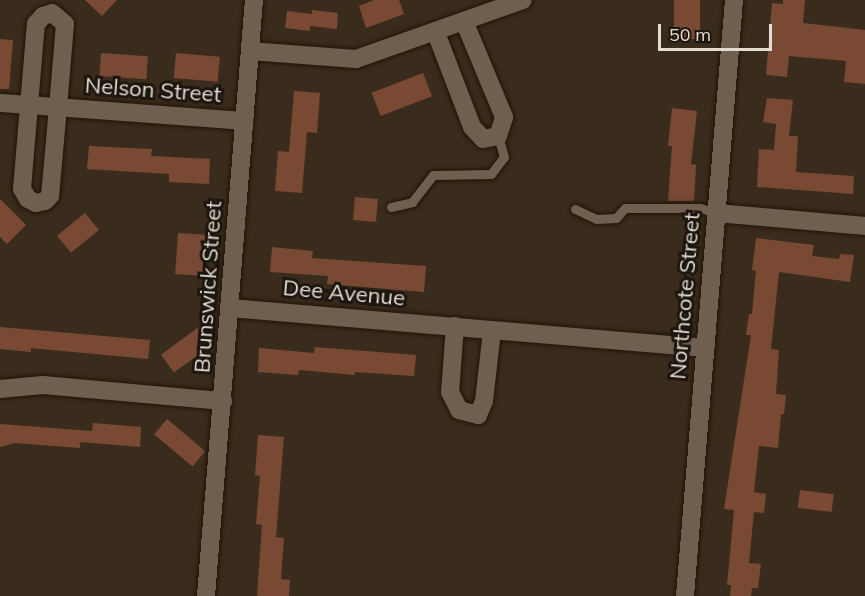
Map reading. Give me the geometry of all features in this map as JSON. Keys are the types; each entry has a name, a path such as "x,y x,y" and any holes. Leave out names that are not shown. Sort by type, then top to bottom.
{"street":[{"name":"Brunswick Street","path":"206,596 210,587 254,0"},
{"path":"250,51 356,59 436,33 523,0"},
{"name":"Northcote Street","path":"686,596 734,0"},
{"name":"Nelson Street","path":"52,13 60,17 65,24 50,196 45,201 36,203 28,199 22,189 29,105 36,24 43,16 52,13"},
{"path":"436,33 472,127 483,139 498,136 504,117 464,21"},
{"name":"Nelson Street","path":"0,103 244,121"},
{"path":"717,213 865,226"},
{"name":"Dee Avenue","path":"230,308 455,326 492,332 705,348"},
{"path":"455,326 450,392 459,410 478,415 484,401 492,332"},
{"path":"0,389 43,385 224,401"}],"lane":[{"path":"391,207 412,202 433,175 491,174 504,157 498,136"},
{"path":"576,209 596,219 616,218 625,208 700,208 717,213"}],"building":[{"path":"85,0 117,0 102,16"},
{"path":"374,0 399,0 404,14 366,28 359,6"},
{"path":"674,0 700,0 700,39 674,39"},
{"path":"783,0 805,0 803,23 865,30 865,84 844,82 846,61 789,56 787,77 766,75 772,3 783,4"},
{"path":"312,10 338,13 337,29 310,26 310,31 285,28 287,11 312,14"},
{"path":"0,39 13,40 9,89 0,89"},
{"path":"101,53 148,56 146,79 99,76"},
{"path":"176,53 220,57 218,82 174,78"},
{"path":"423,73 432,96 381,116 372,93"},
{"path":"294,91 320,93 317,133 307,132 302,193 275,191 278,151 289,152"},
{"path":"767,98 793,100 789,136 798,136 796,172 854,176 853,194 757,187 759,149 774,150 776,124 763,122"},
{"path":"672,108 697,111 691,164 696,165 694,201 668,201 672,146 668,146"},
{"path":"89,146 152,149 151,156 210,159 209,184 169,182 169,174 87,169"},
{"path":"355,197 378,199 376,222 353,220"},
{"path":"0,199 26,225 7,244 0,237"},
{"path":"85,213 99,230 71,253 57,236"},
{"path":"178,233 208,235 205,276 175,274"},
{"path":"756,238 814,245 812,256 839,259 840,254 854,255 850,282 779,272 771,349 779,350 776,394 786,395 784,414 781,414 778,448 759,446 754,492 766,494 764,513 754,512 749,563 761,564 758,588 752,588 751,596 730,596 731,585 727,585 734,510 724,509 751,335 746,335 749,314 752,314 756,271 752,270"},
{"path":"272,247 313,251 312,258 426,266 424,292 327,284 328,276 270,272"},
{"path":"0,327 150,340 148,359 31,348 31,352 0,349"},
{"path":"199,327 212,345 174,372 161,355"},
{"path":"315,347 416,355 414,376 355,372 355,375 299,370 298,375 258,372 259,348 314,353"},
{"path":"167,419 205,451 192,466 154,434"},
{"path":"93,423 141,427 140,447 80,442 80,448 15,443 0,447 0,424 92,431"},
{"path":"258,435 284,437 276,537 284,538 281,579 290,580 289,596 257,596 262,525 256,524 260,476 255,475"},
{"path":"800,490 834,494 832,512 798,508"}]}
